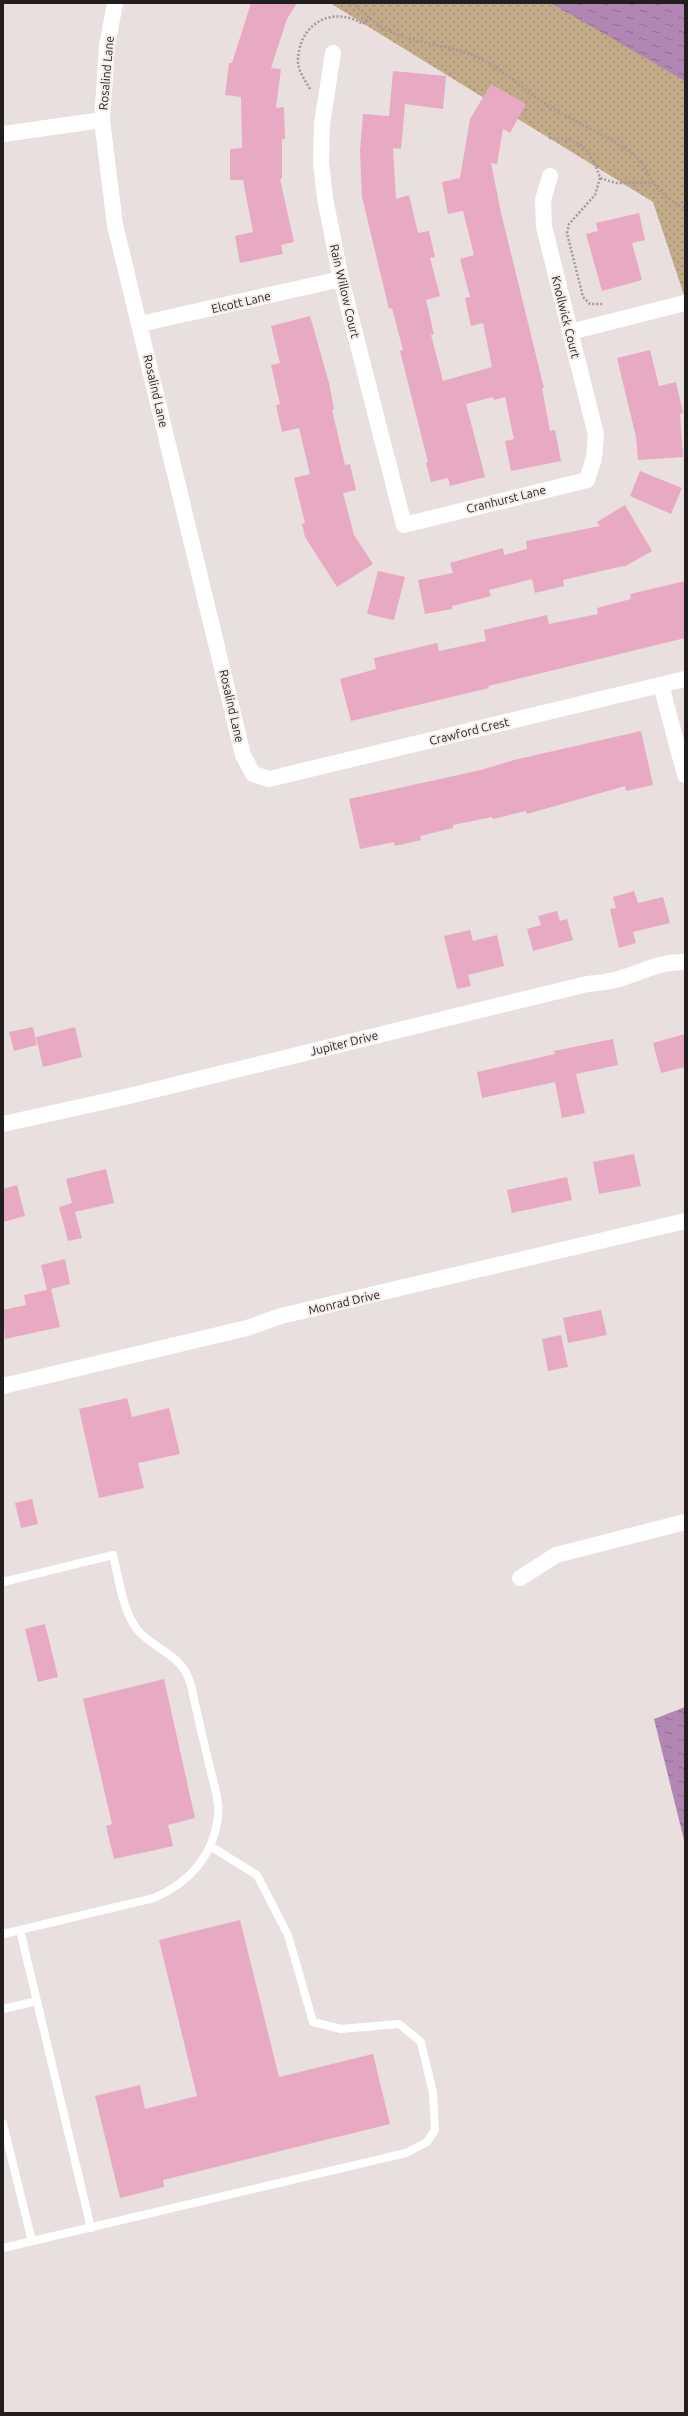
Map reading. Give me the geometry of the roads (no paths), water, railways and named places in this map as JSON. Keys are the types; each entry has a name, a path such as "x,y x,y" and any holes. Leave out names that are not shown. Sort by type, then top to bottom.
{"street":[{"name":"Rosalind Lane","path":"115,3 107,46 102,120 115,225 243,755 253,774"},
{"name":"Rain Willow Court","path":"334,53 322,124 321,163 325,198 341,279 404,525"},
{"path":"3,134 102,120"},
{"name":"Knollwick Court","path":"550,176 543,200 544,227 596,435 594,458"},
{"name":"Elcott Lane","path":"140,324 341,279"},
{"path":"570,332 685,303"},
{"name":"Cranhurst Lane","path":"404,525 587,480 594,458"},
{"name":"Crawford Crest","path":"253,774 269,779 685,679"},
{"path":"661,685 685,775"},
{"name":"Jupiter Drive","path":"3,1124 125,1097 580,986 616,980 640,970 660,965 685,962"},
{"name":"Monrad Drive","path":"3,1386 247,1328 281,1316 685,1221"},
{"path":"520,1578 556,1555 685,1522"}],"lane":[{"path":"3,1582 113,1555 126,1607 136,1628 149,1643 175,1660 185,1670 191,1685 215,1792 218,1815 214,1839 210,1846 194,1872 174,1889 154,1898 3,1934"},
{"path":"3,2248 406,2153 427,2142 435,2130 433,2094 421,2042 399,2024 341,2029 313,2022 288,1934 257,1875 210,1846"},
{"path":"20,1930 91,2228"},
{"path":"3,2009 37,2001"},
{"path":"3,2124 32,2241"}],"water":[{"path":"551,3 685,3 685,81"},
{"path":"685,1707 685,1844 654,1719"}]}
